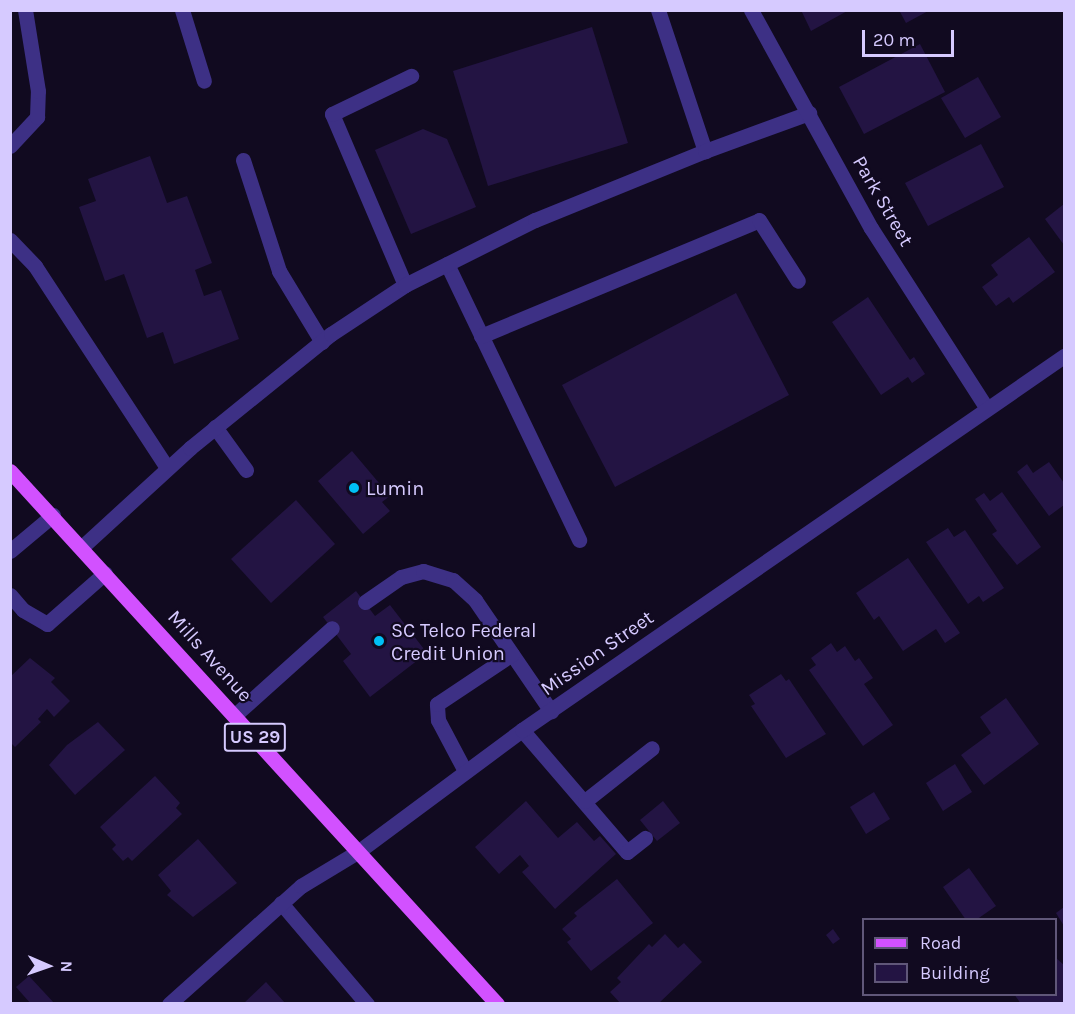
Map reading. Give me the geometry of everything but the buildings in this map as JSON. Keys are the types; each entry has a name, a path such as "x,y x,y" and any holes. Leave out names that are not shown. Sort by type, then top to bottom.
{"main road":[{"name":"Mills Avenue","path":"10,471 359,850 497,1004"}],"street":[{"path":"10,146 37,117 38,92 26,10"},
{"path":"182,10 204,81"},
{"path":"658,10 705,151"},
{"name":"Park Street","path":"751,10 871,228 986,407"},
{"path":"405,285 332,114 411,76"},
{"path":"82,547 167,468 215,428 322,342 405,285 535,220 705,151 809,113"},
{"path":"243,160 279,271 322,342"},
{"path":"481,336 759,220 798,281"},
{"path":"10,240 35,266 167,468"},
{"path":"447,264 579,540"},
{"name":"Mission Street","path":"169,1004 281,903 314,877 359,850 522,730 986,407 1065,356"},
{"path":"215,428 246,470"},
{"path":"10,551 53,516"},
{"path":"365,602 400,577 423,571 453,580 475,600 551,711"},
{"path":"10,596 23,610 47,624 105,573"},
{"path":"235,715 332,628"},
{"path":"465,771 438,720 437,704 512,654"},
{"path":"522,730 627,852 645,838"},
{"path":"585,801 652,748"},
{"path":"281,903 367,1004"}],"place":[{"name":"Lumin","path":"354,488"},
{"name":"SC Telco Federal Credit Union","path":"379,641"}]}
